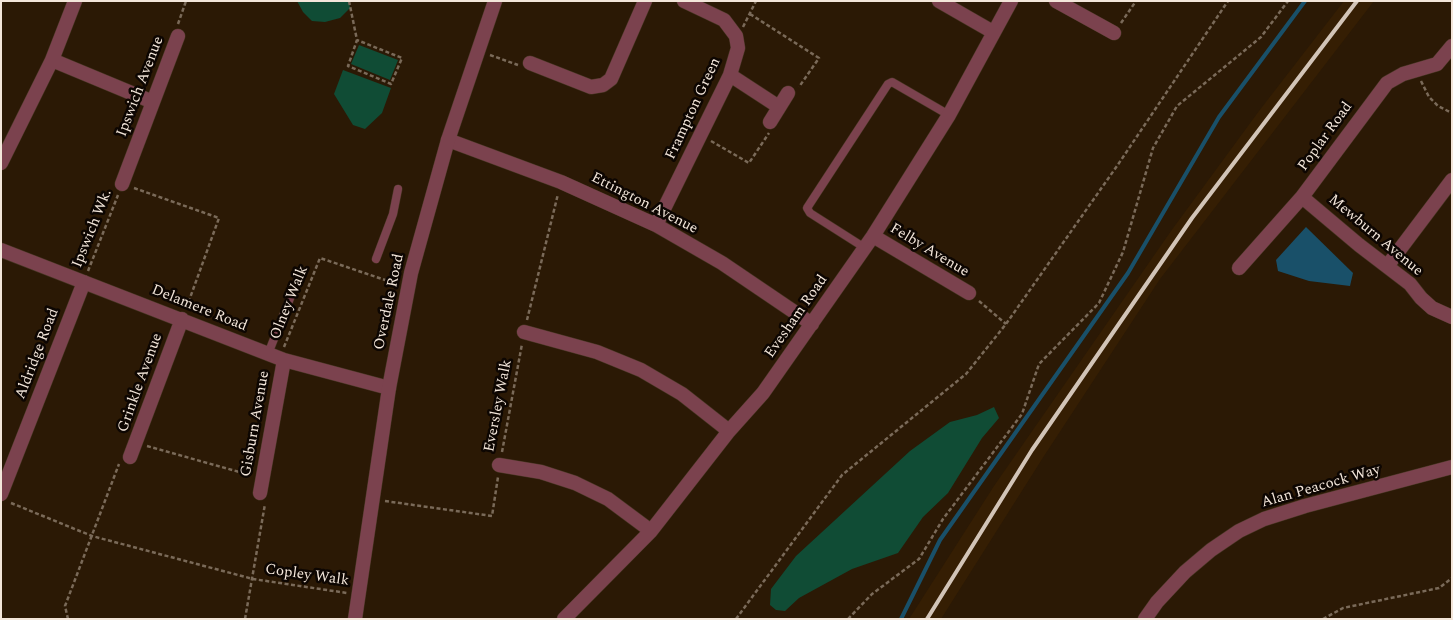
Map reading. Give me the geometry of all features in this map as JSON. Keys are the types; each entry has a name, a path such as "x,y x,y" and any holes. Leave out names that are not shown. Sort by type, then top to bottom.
{"street":[{"path":"1,163 52,60 75,1"},
{"name":"Overdale Road","path":"355,619 371,499 408,288 448,140 495,1"},
{"path":"530,63 591,87 603,85 611,78 644,1"},
{"name":"Frampton Green","path":"656,225 730,75 738,48 736,36 724,20 684,1"},
{"path":"939,1 993,32"},
{"name":"Evesham Road","path":"564,619 652,531 729,431 763,393 873,236 948,115 1011,1"},
{"path":"1056,1 1114,33"},
{"name":"Ipswich Avenue","path":"122,184 178,36"},
{"name":"Poplar Road","path":"1239,268 1302,196 1380,90 1395,77 1437,64 1452,46"},
{"path":"52,60 153,102"},
{"path":"730,75 779,108"},
{"path":"770,122 788,93"},
{"name":"Ettington Avenue","path":"448,140 561,182 656,225 722,263 812,324"},
{"path":"1388,265 1452,180"},
{"name":"Mewburn Avenue","path":"1302,196 1359,245 1388,265 1410,284 1432,308 1452,317"},
{"name":"Felby Avenue","path":"873,236 969,293"},
{"name":"Delamere Road","path":"1,250 284,360 389,388"},
{"name":"Aldridge Road","path":"6,498 84,282"},
{"name":"Grinkle Avenue","path":"130,457 182,319"},
{"path":"524,332 597,352 641,370 682,394 729,431"},
{"name":"Gisburn Avenue","path":"260,493 284,360"},
{"path":"500,465 541,472 574,483 608,499 652,531"},
{"name":"Alan Peacock Way","path":"1145,619 1157,602 1185,572 1212,550 1264,519 1305,506 1452,467"}],"lane":[{"path":"865,248 810,214 808,208 888,84 892,82 948,115"},
{"path":"376,260 393,214 398,189"},
{"path":"268,354 300,273"}],"path":[{"name":"Ipswich Avenue","path":"178,36 178,22 186,1"},
{"path":"350,1 358,40 348,66 391,84 402,58 358,40"},
{"path":"740,32 756,1"},
{"path":"1114,33 1136,1"},
{"path":"736,619 842,475 966,374 1006,324 1117,166 1228,1"},
{"path":"848,619 872,594 919,559 943,519 1022,414 1039,364 1099,302 1123,252 1153,148 1177,106 1261,37 1288,1"},
{"path":"477,50 521,66 530,63"},
{"path":"1417,70 1429,97 1438,106 1452,113"},
{"name":"Eversley Walk","path":"371,499 492,516 524,332 561,182"},
{"path":"122,184 219,218 182,319"},
{"name":"Ipswich Wk.","path":"84,282 122,184"},
{"name":"Olney Walk","path":"284,360 283,348 320,258 408,288"},
{"path":"969,293 1006,324"},
{"path":"136,443 263,478"},
{"path":"68,619 65,606 120,462 130,457"},
{"path":"245,619 265,504 260,493"},
{"name":"Copley Walk","path":"6,498 92,536 253,579 358,594"},
{"path":"1323,619 1343,608 1439,588 1452,578"}],"shaded area":[{"path":"1344,1 1374,1 1160,279 1044,456 941,619 909,619 994,486 1171,231 1259,111"}],"green space":[{"path":"297,1 349,1 350,8 340,18 325,22 312,21 303,12"},
{"path":"359,45 398,60 390,80 351,64"},
{"path":"343,70 391,88 382,113 365,129 353,125 334,94"},
{"path":"994,407 999,418 982,438 948,493 923,517 898,553 852,569 799,598 785,611 776,610 770,605 771,589 796,556 910,451 950,422 977,415"}],"water":[{"path":"1306,227 1353,273 1350,286 1309,281 1278,271 1276,260"}],"waterway":[{"path":"901,619 940,540 1128,273 1219,117 1305,1"}],"railway":[{"path":"927,619 1032,450 1192,218 1357,1"}]}
